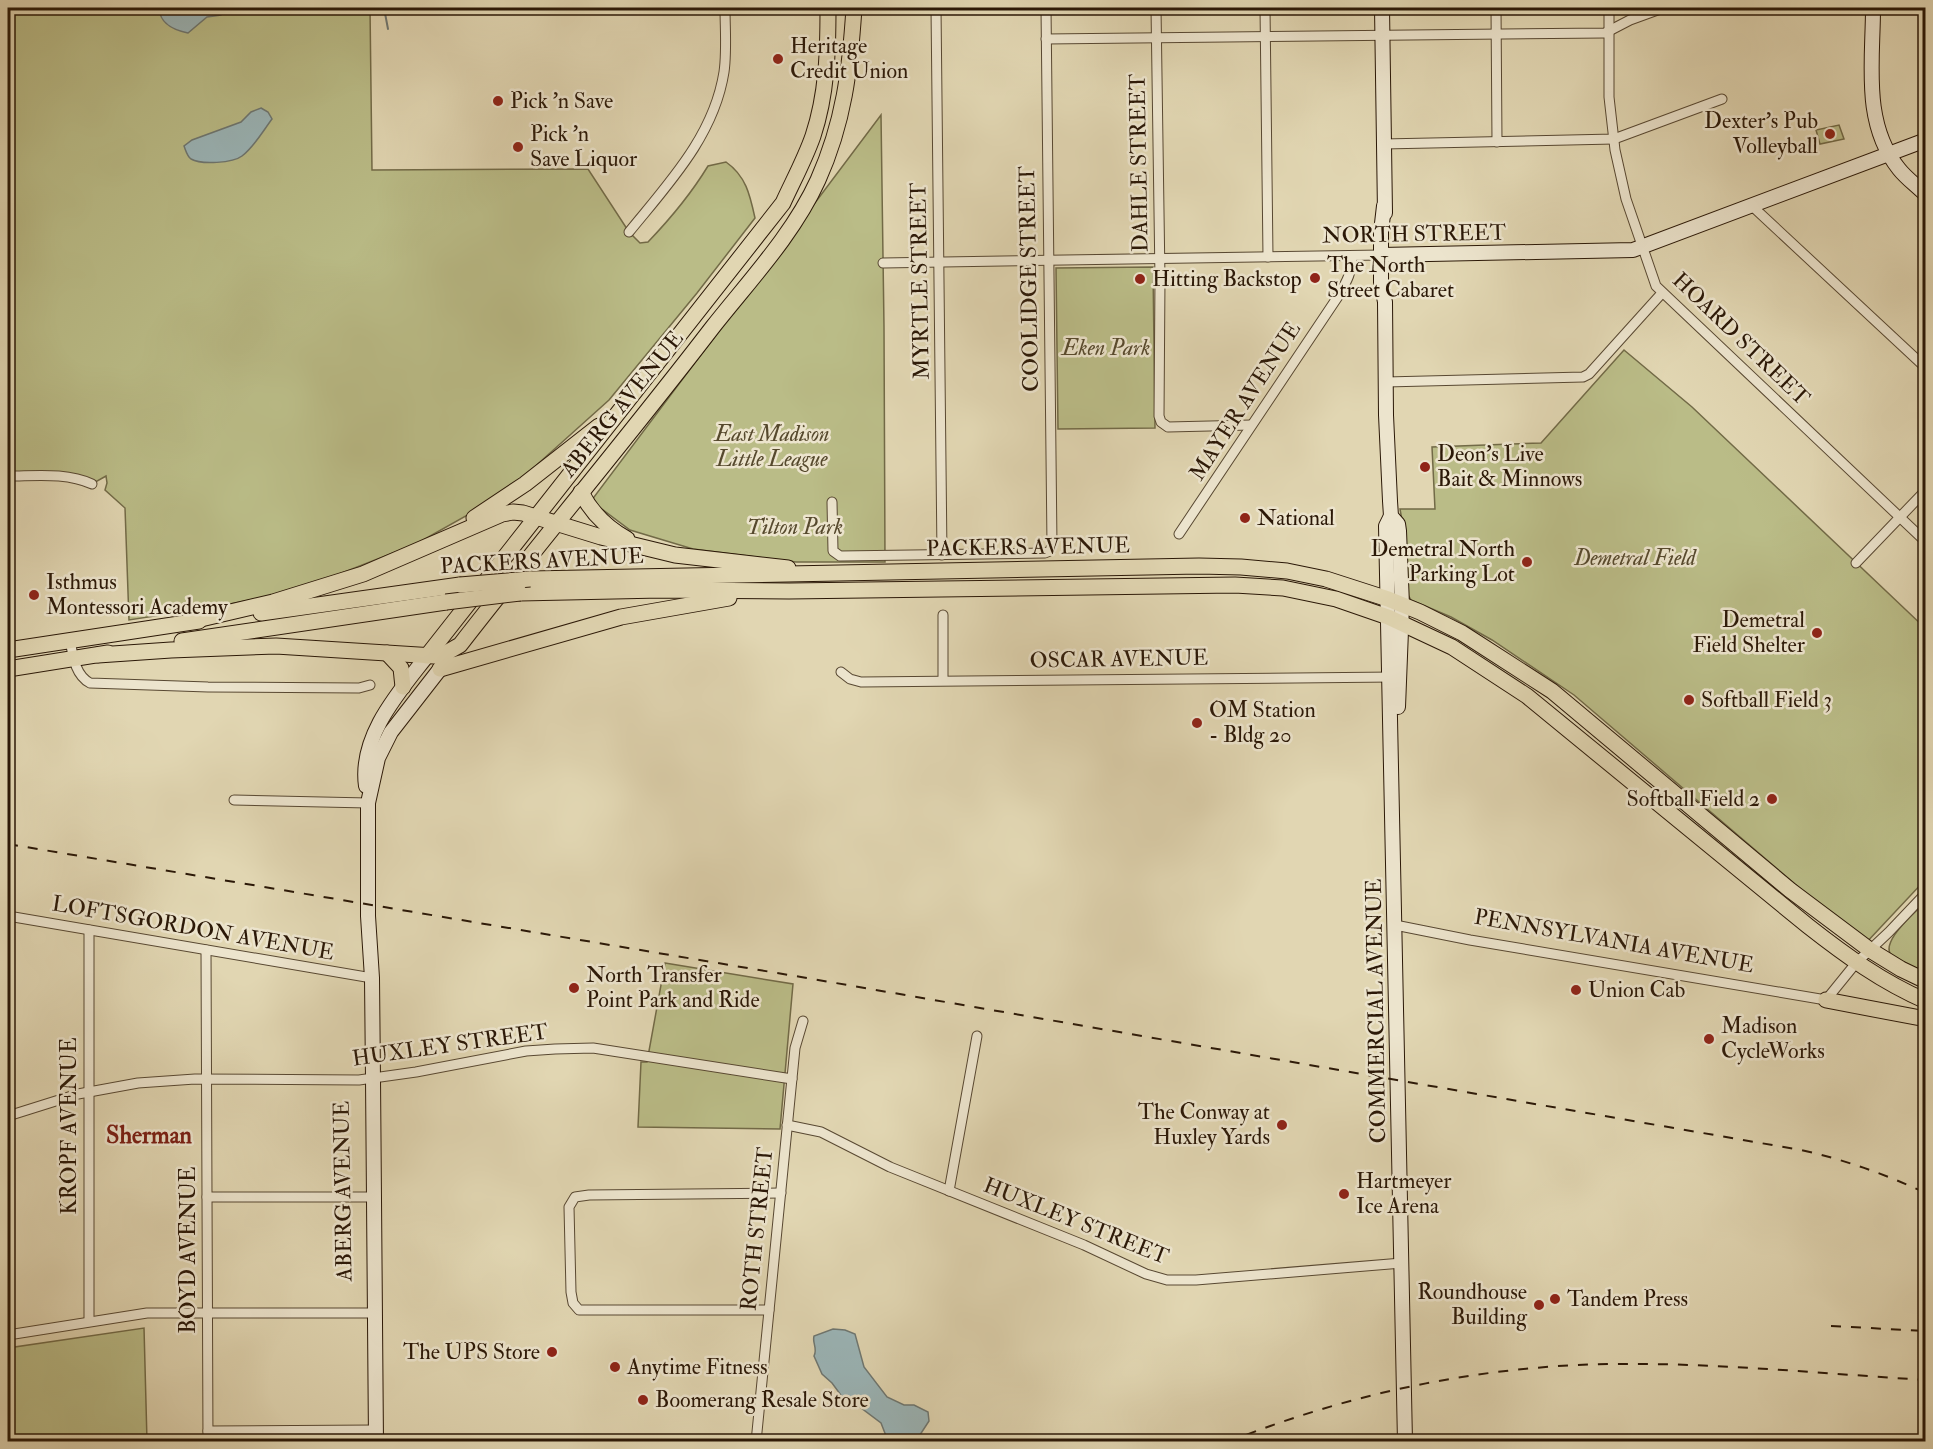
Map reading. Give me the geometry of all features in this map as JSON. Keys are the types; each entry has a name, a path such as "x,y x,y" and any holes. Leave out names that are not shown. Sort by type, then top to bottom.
{"main road":[{"name":"ABERG AVENUE","path":"427,656 783,204 808,150 821,106 826,75 828,8"},
{"name":"ABERG AVENUE","path":"461,642 667,386 781,241 802,210 817,182 839,124 848,85 854,8"},
{"path":"416,550 478,516 525,484 620,409"},
{"path":"581,492 591,509 605,524 620,536 641,546"},
{"path":"188,622 305,593 363,574 506,513 520,512 555,524 689,557 838,573"},
{"path":"461,642 464,620 507,563 510,551"},
{"name":"PACKERS AVENUE","path":"8,650 188,622 460,585 530,579 1241,567 1287,572 1326,579 1402,605 1462,633 1552,691 1790,890 1870,950"},
{"name":"PACKERS AVENUE","path":"8,669 446,602 520,593 1235,585 1283,588 1336,599 1388,617 1452,647 1527,696 1753,883 1856,963"},
{"path":"440,669 621,617 709,600 782,591"},
{"path":"461,642 475,650 496,654"},
{"path":"98,655 276,646 427,656 440,655 461,642"},
{"path":"387,653 400,666 403,687"},
{"path":"1870,950 1926,981"},
{"path":"1856,963 1882,980 1926,1001"},
{"path":"1826,1000 1926,1019"}],"street":[{"path":"629,232 678,172 706,130 721,90 725,69 725,8"},
{"name":"MYRTLE STREET","path":"936,8 942,555"},
{"name":"COOLIDGE STREET","path":"942,555 1045,553 1052,545 1046,8"},
{"name":"DAHLE STREET","path":"1156,8 1159,413 1163,424 1170,427 1251,425"},
{"path":"1265,8 1268,257"},
{"name":"COMMERCIAL AVENUE","path":"1382,8 1384,206 1389,232 1385,255 1389,293 1385,302 1391,516 1386,526 1388,617 1394,677 1395,739 1392,760 1405,1442"},
{"path":"1496,8 1497,142"},
{"name":"HOARD STREET","path":"1609,8 1609,97 1614,139 1626,200 1656,286 1926,542"},
{"path":"1046,39 1609,33 1630,20 1662,8"},
{"path":"1873,8 1873,110 1879,135 1898,169 1926,195"},
{"path":"1383,144 1614,139 1722,99"},
{"name":"NORTH STREET","path":"884,264 1625,251 1926,140"},
{"path":"1751,205 1926,368"},
{"name":"MAYER AVENUE","path":"1179,534 1349,278 1352,256"},
{"path":"1386,382 1583,377 1589,374 1662,293"},
{"path":"8,476 68,477 92,484"},
{"path":"1856,564 1926,490"},
{"path":"832,502 834,553 847,556 942,555"},
{"name":"COMMERCIAL AVENUE","path":"1391,516 1398,524 1399,531 1402,605 1402,624 1394,677"},
{"path":"943,615 943,680"},
{"path":"70,640 81,676 87,682 359,688 370,685"},
{"name":"ABERG AVENUE","path":"368,803 378,758 391,732 461,642"},
{"name":"ABERG AVENUE","path":"372,1436 368,803 365,781 371,745 382,718 427,656"},
{"name":"OSCAR AVENUE","path":"841,672 850,679 861,681 1394,677"},
{"path":"234,800 368,803"},
{"path":"1826,1000 1856,963 1926,892"},
{"name":"LOFTSGORDON AVENUE","path":"8,916 368,977"},
{"name":"PENNSYLVANIA AVENUE","path":"1395,925 1470,940 1826,1000"},
{"name":"KROPF AVENUE","path":"89,930 89,1321"},
{"name":"BOYD AVENUE","path":"206,950 208,1436"},
{"name":"ROTH STREET","path":"756,1442 795,1048 803,1022"},
{"path":"949,1191 977,1036"},
{"name":"HUXLEY STREET","path":"8,1116 89,1092 138,1083 206,1079 369,1079 526,1051 593,1048 792,1079"},
{"name":"HUXLEY STREET","path":"787,1125 821,1132 890,1167 1118,1259 1146,1274 1167,1280 1196,1280 1401,1263"},
{"path":"769,1310 579,1310 573,1303 571,1292 569,1211 575,1197 589,1195 780,1193"},
{"path":"207,1197 370,1197"},
{"path":"8,1335 147,1313 371,1313"},
{"path":"208,1436 372,1436"},
{"path":"1506,1442 1926,1440"}],"green space":[{"path":"8,8 370,8 372,170 588,169 629,232 640,243 648,242 665,224 688,196 708,166 726,162 743,180 755,218 609,400 530,471 487,504 416,544 324,580 279,594 129,620 125,508 105,490 106,476 92,484 81,479 8,476"},
{"name":"East Madison Little League","path":"881,115 885,562 796,562 693,549 630,530 591,501"},
{"name":"Dexter's Pub Volleyball","path":"1839,125 1844,139 1820,144 1816,130"},
{"name":"Eken Park","path":"1153,267 1155,428 1058,429 1056,268"},
{"name":"Demetral Field","path":"1624,350 1692,407 1925,628 1925,880 1865,944 1574,695 1492,640 1451,617 1411,600 1406,592 1404,532 1400,509 1435,509 1432,447 1541,443"},
{"path":"1925,902 1925,972 1894,958 1890,952 1890,945 1899,929"},
{"path":"665,963 793,984 780,1129 638,1127 641,1062 647,1062"},
{"path":"144,1328 147,1441 8,1441 8,1348"}],"water":[{"path":"159,8 226,8 221,15 207,17 188,33 168,25 162,18"},
{"path":"261,108 268,112 272,119 242,156 225,162 209,163 196,161 188,156 184,146 192,140 241,122 251,112"},
{"path":"833,1329 855,1334 864,1367 887,1397 928,1412 929,1421 916,1441 888,1441 881,1423 853,1402 843,1398 822,1374 814,1356 814,1336"}],"waterway":[{"path":"384,8 388,29"}],"railway":[{"path":"8,844 801,977 1801,1150 1865,1168 1926,1193"},
{"path":"1831,1326 1926,1331"},
{"path":"1228,1442 1356,1399 1443,1380 1532,1368 1663,1364 1926,1380"}],"place":[{"name":"Heritage Credit Union","path":"778,59"},
{"name":"Pick 'n Save","path":"498,101"},
{"name":"Dexter's Pub Volleyball","path":"1830,134"},
{"name":"Pick 'n Save Liquor","path":"518,147"},
{"name":"The North Street Cabaret","path":"1315,278"},
{"name":"Hitting Backstop","path":"1140,279"},
{"name":"Deon's Live Bait & Minnows","path":"1425,467"},
{"name":"National","path":"1245,518"},
{"name":"Demetral North Parking Lot","path":"1527,562"},
{"name":"Isthmus Montessori Academy","path":"34,595"},
{"name":"Demetral Field Shelter","path":"1817,633"},
{"name":"Softball Field 3","path":"1689,700"},
{"name":"OM Station - Bldg 20","path":"1197,723"},
{"name":"Softball Field 2","path":"1772,799"},
{"name":"North Transfer Point Park and Ride","path":"574,988"},
{"name":"Union Cab","path":"1576,990"},
{"name":"Madison CycleWorks","path":"1709,1039"},
{"name":"The Conway at Huxley Yards","path":"1282,1125"},
{"name":"Hartmeyer Ice Arena","path":"1344,1194"},
{"name":"Tandem Press","path":"1555,1299"},
{"name":"Roundhouse Building","path":"1539,1305"},
{"name":"The UPS Store","path":"552,1352"},
{"name":"Anytime Fitness","path":"615,1367"},
{"name":"Boomerang Resale Store","path":"643,1400"}],"district":[{"name":"Sherman","path":"149,1135"}],"park label":[{"name":"Tilton Park","path":"795,527"}]}
